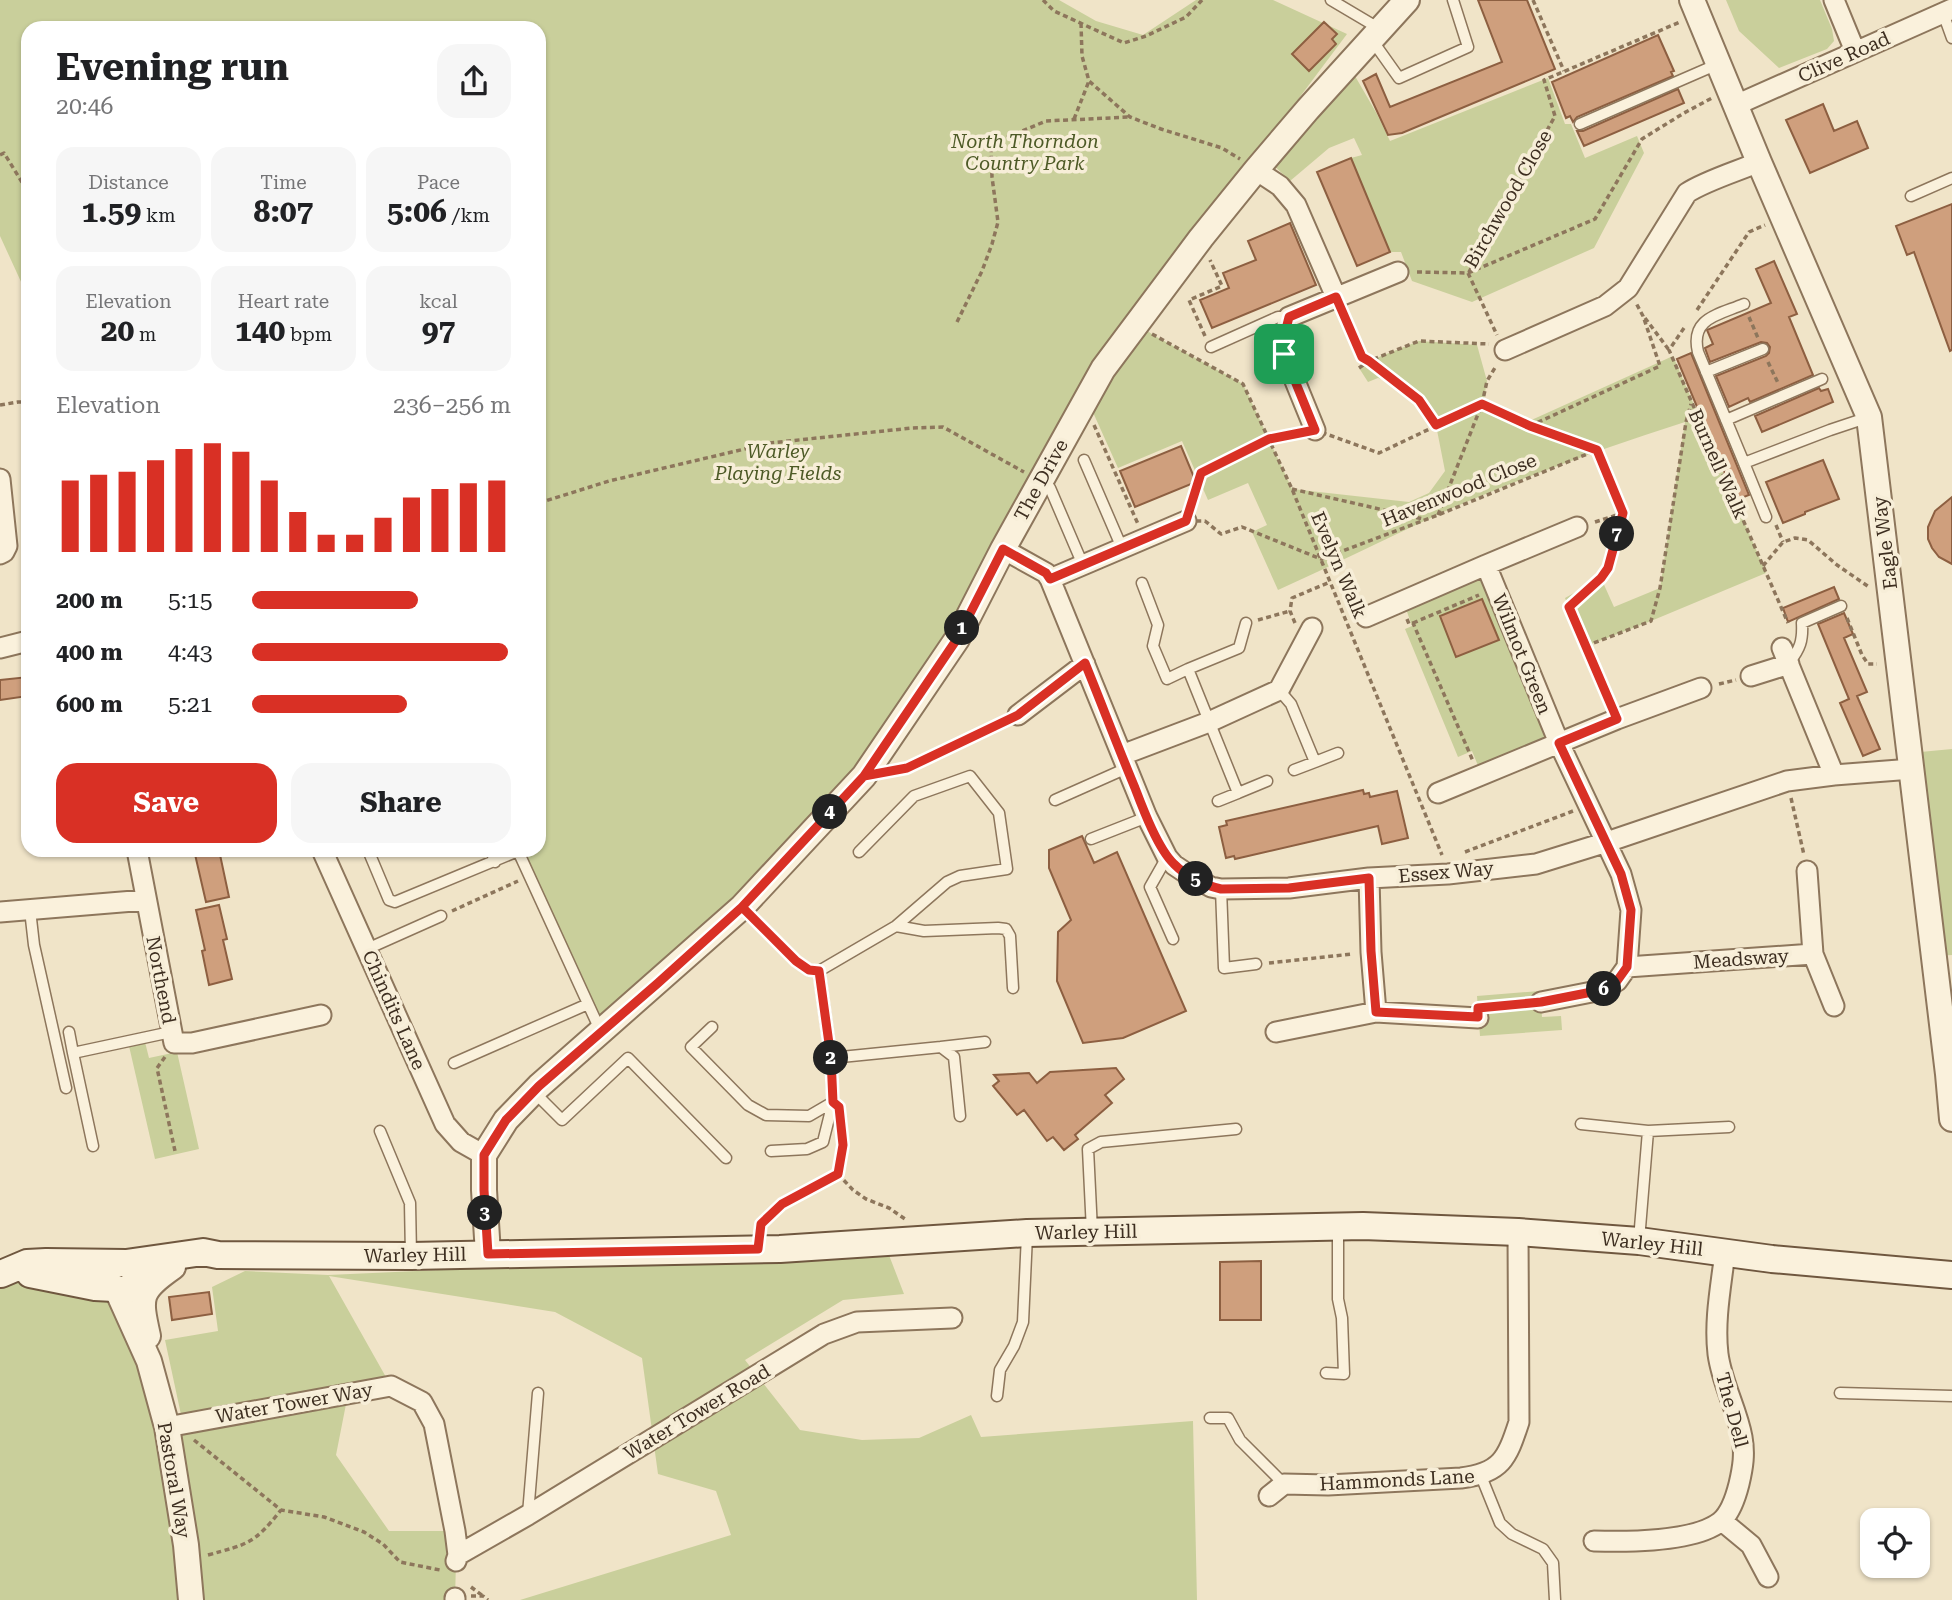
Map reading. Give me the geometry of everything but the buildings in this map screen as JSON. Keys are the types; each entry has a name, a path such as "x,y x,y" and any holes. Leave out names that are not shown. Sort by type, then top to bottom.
{"main road":[{"name":"Warley Hill","path":"124,1279 203,1252 218,1255 411,1256 758,1249 1027,1233 1338,1226 1518,1232 1639,1241 1845,1267 1952,1275"},
{"name":"Warley Hill","path":"0,1272 27,1263 124,1279 218,1255"}],"street":[{"name":"The Drive","path":"484,1155 506,1120 539,1086 742,907 864,776 957,639 1003,549 1045,485 1084,402 1103,369 1201,238 1256,170 1407,0"},
{"path":"1834,0 1855,51"},
{"name":"Eagle Way","path":"1695,7 1869,417 1952,1119"},
{"name":"Clive Road","path":"1732,97 1855,51 1948,11"},
{"path":"1503,347 1605,306 1628,288 1687,193 1759,162"},
{"path":"1256,170 1280,186 1296,205 1336,297"},
{"path":"1315,430 1284,354 1284,337 1289,317 1398,272"},
{"path":"0,479 7,546 5,552 0,554"},
{"path":"1003,549 1046,573 1050,579 1186,521"},
{"path":"1366,617 1577,527"},
{"name":"Wilmot Green","path":"1486,565 1559,743 1607,842"},
{"name":"Essex Way","path":"1050,579 1147,817 1167,857 1189,876 1211,887 1289,888 1446,867 1536,864 1787,780 1912,769"},
{"path":"1124,761 1279,690 1309,636"},
{"path":"0,648 21,643"},
{"path":"1751,676 1790,654 1834,775"},
{"path":"1018,715 1085,663"},
{"path":"1438,793 1617,719 1701,688"},
{"path":"1541,1002 1602,990 1617,981 1627,967 1631,910 1621,874 1607,842"},
{"name":"Northend","path":"138,857 172,1038 192,1043 321,1015"},
{"name":"Chindits Lane","path":"325,857 444,1124 461,1142 484,1155"},
{"name":"Meadsway","path":"1627,967 1813,954 1807,871"},
{"path":"1369,878 1376,1012"},
{"path":"0,912 146,900"},
{"path":"1813,954 1834,1006"},
{"path":"1276,1032 1376,1012 1478,1017"},
{"path":"484,1155 488,1254"},
{"name":"Hammonds Lane","path":"1277,1490 1481,1476 1492,1471 1502,1461 1519,1422 1518,1232"},
{"name":"The Dell","path":"1722,1521 1736,1498 1745,1461 1742,1434 1723,1380 1718,1354 1716,1333 1725,1252"},
{"path":"149,1361 142,1301 150,1284 173,1267"},
{"path":"124,1279 144,1316"},
{"path":"124,1279 149,1361"},
{"name":"Water Tower Road","path":"454,1562 824,1334 858,1322 952,1318"},
{"name":"Pastoral Way","path":"149,1361 172,1426 191,1600"},
{"name":"Water Tower Way","path":"172,1426 391,1386 422,1402 433,1424 455,1531 454,1562"},
{"path":"1594,1541 1649,1541 1700,1532 1722,1521 1751,1545 1768,1577"}],"lane":[{"path":"1331,0 1346,5 1376,34 1399,78 1468,47 1453,0"},
{"path":"1948,11 1952,38"},
{"path":"1580,124 1719,63"},
{"path":"1911,196 1952,178"},
{"path":"1744,304 1702,323 1694,338 1766,517"},
{"path":"1211,348 1278,317 1289,317"},
{"path":"1706,372 1763,349"},
{"path":"1726,420 1822,379"},
{"path":"1744,463 1869,417"},
{"path":"1084,460 1122,548"},
{"path":"1045,485 1083,565"},
{"path":"1142,583 1158,625 1153,646 1167,679 1239,648 1246,623"},
{"path":"1790,654 1803,639 1802,623 1841,606"},
{"path":"1188,669 1238,793"},
{"path":"1279,690 1291,704 1315,762"},
{"path":"1294,770 1338,753"},
{"path":"1055,800 1124,761"},
{"path":"742,907 796,961 809,970 819,971 896,926 947,882 960,876 1007,869 999,813 970,776 914,796 859,852"},
{"path":"1218,801 1266,781"},
{"path":"1091,839 1147,817"},
{"path":"371,857 391,901 505,857"},
{"path":"493,857 495,862"},
{"path":"521,857 601,1032"},
{"path":"1167,857 1150,887 1173,939"},
{"path":"1221,889 1224,968 1256,964"},
{"path":"30,910 34,945 66,1088"},
{"path":"367,949 441,916"},
{"path":"896,926 924,931 1006,929 1010,936 1013,988"},
{"path":"771,1151 807,1149 823,1142 833,1102 831,1058 819,971"},
{"path":"454,1063 588,1004"},
{"path":"712,1027 691,1047 748,1105 766,1115 809,1115 833,1102"},
{"path":"69,1032 93,1146"},
{"path":"73,1053 172,1038"},
{"path":"831,1058 985,1042"},
{"path":"941,1047 954,1057 960,1116"},
{"path":"535,1092 562,1120 628,1058 726,1158"},
{"path":"1581,1124 1648,1131 1729,1128"},
{"path":"1092,1232 1088,1149 1101,1142 1236,1129"},
{"path":"380,1131 410,1203 411,1256"},
{"path":"1639,1241 1648,1131"},
{"path":"1326,1373 1343,1374 1342,1318 1338,1299 1338,1226"},
{"path":"997,1396 1000,1370 1014,1346 1023,1322 1027,1233"},
{"path":"528,1515 538,1393"},
{"path":"1840,1393 1952,1396"},
{"path":"1210,1418 1228,1418 1240,1440 1277,1490"},
{"path":"1481,1476 1500,1523 1512,1534 1543,1549 1553,1563 1555,1600"}],"path":[{"path":"1043,0 1054,11 1124,43 1186,17 1202,0"},
{"path":"1533,0 1564,71 1695,7"},
{"path":"1074,119 1088,82 1082,56 1081,23"},
{"name":"Birchwood Close","path":"1398,272 1468,274 1555,116 1544,80 1564,71"},
{"path":"1088,82 1130,117 1222,148 1256,170"},
{"path":"1503,347 1468,274 1595,219 1642,139 1684,113 1732,97"},
{"path":"957,322 982,271 998,222 990,144 1046,121 1130,117"},
{"path":"0,155 4,153 21,180"},
{"path":"1201,238 1222,286 1189,300 1211,348"},
{"path":"1628,288 1643,316 1669,350"},
{"path":"1336,297 1362,357 1419,400 1436,425"},
{"path":"1530,426 1660,366 1643,316"},
{"name":"Evelyn Walk","path":"1137,323 1153,335 1243,384 1292,489 1446,867"},
{"path":"1359,368 1369,361 1419,341 1503,347"},
{"path":"1292,489 1422,520 1438,515 1482,404 1487,381 1503,347"},
{"path":"0,405 21,402"},
{"path":"1084,402 1144,538"},
{"name":"Burnell Walk","path":"1586,646 1650,621 1660,588 1686,422 1692,402 1763,566 1790,654"},
{"path":"1321,559 1242,527 1221,534 1205,521 1186,521 1201,473 1269,439 1315,430 1379,453 1482,404 1530,426 1597,450 1623,513 1608,568 1601,578 1569,607 1617,719"},
{"path":"546,501 609,481 770,443 882,430 943,427 1045,485"},
{"name":"Havenwood Close","path":"1321,559 1597,450"},
{"path":"1577,527 1623,513"},
{"path":"1763,566 1783,542 1795,538 1808,540 1836,565 1892,600"},
{"path":"1309,636 1290,611 1292,598 1330,582"},
{"path":"1400,601 1409,624 1495,589"},
{"path":"1841,606 1868,664 1900,666"},
{"path":"1246,623 1290,611"},
{"path":"1413,623 1479,776"},
{"path":"1701,688 1751,676"},
{"path":"864,776 907,768 1018,715"},
{"path":"1787,780 1807,871"},
{"path":"1446,867 1589,805"},
{"path":"441,916 529,876"},
{"path":"1256,964 1371,951"},
{"path":"1478,1017 1478,1008 1541,1002"},
{"path":"172,1038 157,1068 175,1151"},
{"path":"833,1102 839,1107 843,1145 838,1174"},
{"path":"838,1174 866,1199 889,1208 908,1222 918,1240"},
{"path":"758,1249 761,1224 782,1204 838,1174"},
{"path":"172,1426 281,1510 324,1517 364,1532 383,1544 400,1562 454,1562"},
{"path":"187,1560 250,1542 264,1531 281,1510"},
{"path":"458,1594 483,1595"}],"green space":[{"name":"Warley Playing Fields","path":"0,0 1059,0 1096,21 1143,35 1196,0 1273,0 1347,34 1099,365 1137,323 1153,335 1243,384 1292,489 1409,502 1429,493 1445,471 1436,425 1419,400 1397,384 1378,378 1368,382 1359,368 1369,361 1419,341 1477,345 1487,381 1483,404 1527,422 1673,356 1766,573 1586,646 1565,598 1601,578 1614,607 1660,588 1685,422 1498,489 1278,590 1252,532 1267,525 1248,483 1208,500 1182,441 1118,468 1087,399 864,776 601,1032 522,857 546,857 546,21 21,21 21,282 0,236"},
{"path":"1726,0 1820,0 1834,41 1827,49 1779,68 1739,31"},
{"path":"1348,64 1390,141 1548,78 1565,124 1571,124 1585,158 1637,136 1644,153 1594,248 1472,302 1412,281 1401,252 1390,252 1351,158 1362,155 1354,138 1329,148 1290,181 1266,158"},
{"path":"1481,571 1550,739 1479,768 1472,751 1458,757 1405,629 1412,626 1405,606","holes":["1482,599 1499,640 1456,657 1440,617"]},
{"path":"1952,749 1952,955 1934,956 1910,753"},
{"path":"1540,991 1542,1017 1561,1016 1562,1030 1480,1036 1477,996"},
{"path":"145,1042 149,1058 177,1052 199,1149 155,1159 129,1046"},
{"path":"887,1250 904,1294 843,1300 745,1360 800,1430 862,1440 919,1438 971,1415 981,1437 1193,1421 1197,1600 520,1600 731,1535 716,1491 658,1474 642,1358 555,1312 329,1276 391,1386 348,1394 336,1455 389,1531 455,1531 455,1600 0,1600 0,1274 125,1305 167,1427 183,1424 165,1340 218,1331 212,1287 245,1271 328,1275"}],"route":[{"path":"1284,354 1284,337 1289,317 1336,297 1362,357 1419,400 1436,425 1482,404 1530,426 1597,450 1623,513 1608,568 1601,578 1569,607 1617,719 1559,743 1621,874 1631,910 1627,967 1617,981 1602,990 1541,1002 1478,1008 1478,1017 1376,1012 1369,878 1289,888 1221,889 1189,876 1174,865 1167,857 1147,817 1085,663 1018,715 907,768 864,776 742,907 539,1086 506,1120 484,1155 488,1254 758,1249 761,1224 782,1204 838,1174 843,1145 839,1107 833,1102 831,1058 819,971 809,970 796,961 742,907 787,859 864,776 957,639 1003,549 1046,573 1050,579 1186,521 1201,473 1269,439 1315,430 1284,354"}],"park label":[{"name":"North Thorndon Country Park","path":"1025,152"}]}
